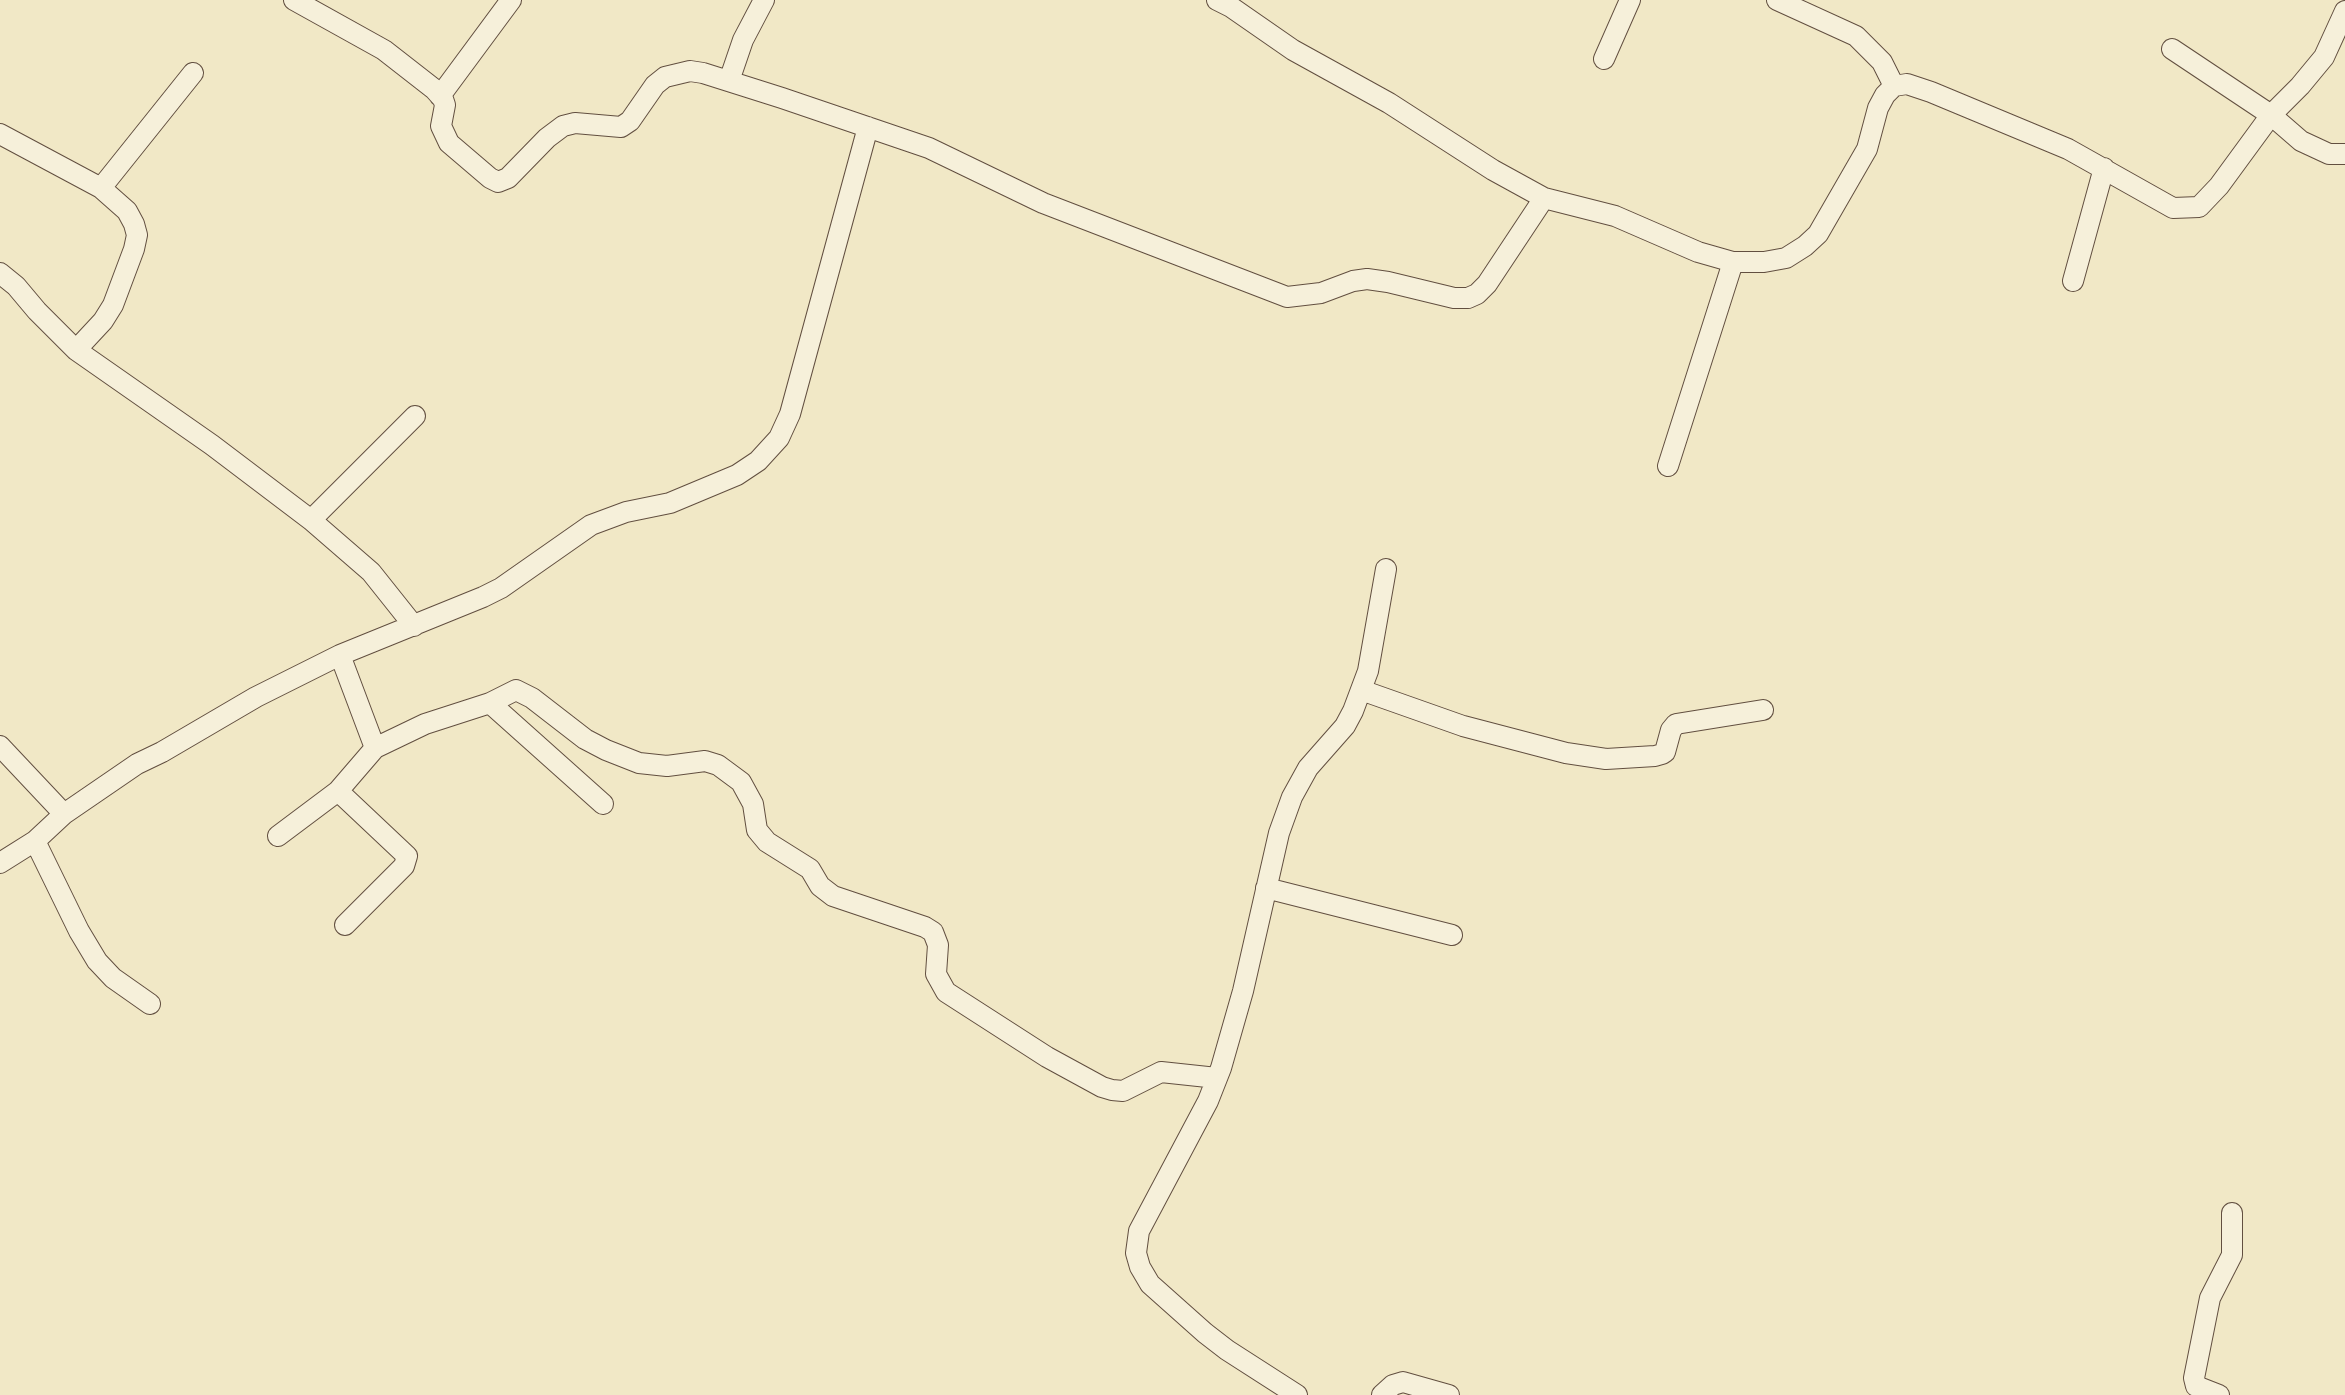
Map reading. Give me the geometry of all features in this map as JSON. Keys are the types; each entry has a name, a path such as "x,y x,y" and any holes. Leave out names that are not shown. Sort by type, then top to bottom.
{"street":[{"path":"294,0 384,50 434,89 445,105 441,126 449,143 490,178 502,182 547,138 563,126 575,123 612,127 627,125 655,85 665,77 690,71 729,81 929,148 1043,203 1287,297 1321,293 1353,281 1367,279 1454,298 1467,298 1477,294 1487,284 1544,198"},
{"path":"440,96 511,0"},
{"path":"729,81 744,40 764,0"},
{"path":"1217,0 1231,7 1293,50 1389,103 1493,170 1544,198 1615,216 1698,252 1732,262 1764,262 1786,258 1818,234 1867,149 1878,108 1885,95 1894,86 1907,84 2036,135 2104,168 2173,208 2199,207 2219,186 2271,115 2325,57 2345,11"},
{"path":"1604,59 1630,0"},
{"path":"1778,0 1856,36 1882,62 1894,86"},
{"path":"2172,49 2271,115 2301,141 2329,154 2345,154"},
{"path":"101,188 194,73"},
{"path":"0,863 38,847 64,814 137,764 162,752 256,697 343,661 414,626 501,588 591,525 626,512 670,503 736,475 758,461 779,438 790,414 868,127"},
{"path":"0,134 101,188 127,211 134,224 137,235 134,249 113,305 103,321 76,350"},
{"path":"2073,281 2104,168"},
{"path":"1668,466 1732,262"},
{"path":"0,273 16,286 76,350 212,445 311,520 371,573 414,626"},
{"path":"311,520 415,416"},
{"path":"1297,1395 1227,1350 1205,1333 1150,1284 1140,1267 1136,1253 1139,1231 1208,1101 1217,1078 1244,991 1279,834 1292,797 1308,768 1345,726 1368,671 1386,569"},
{"path":"343,661 374,743"},
{"path":"278,836 338,791 374,743 490,703 516,690 524,692 578,734 606,750 639,763 667,766 705,762 718,765 730,772 741,782 753,804 757,830 767,842 810,869 820,886 833,896 925,927 933,932 938,945 936,974 946,992 1047,1057 1101,1087 1123,1091 1161,1072 1217,1078"},
{"path":"1361,690 1463,726 1566,753 1606,759 1655,756 1665,752 1671,730 1676,724 1763,710"},
{"path":"490,703 603,804"},
{"path":"0,746 64,814"},
{"path":"338,791 407,856 404,866 345,925"},
{"path":"38,847 72,918 97,961 113,978 150,1004"},
{"path":"1266,888 1452,935"},
{"path":"2219,1395 2196,1386 2194,1378 2210,1298 2232,1255 2232,1213"},
{"path":"1382,1395 1392,1385 1403,1382 1449,1395"}]}
